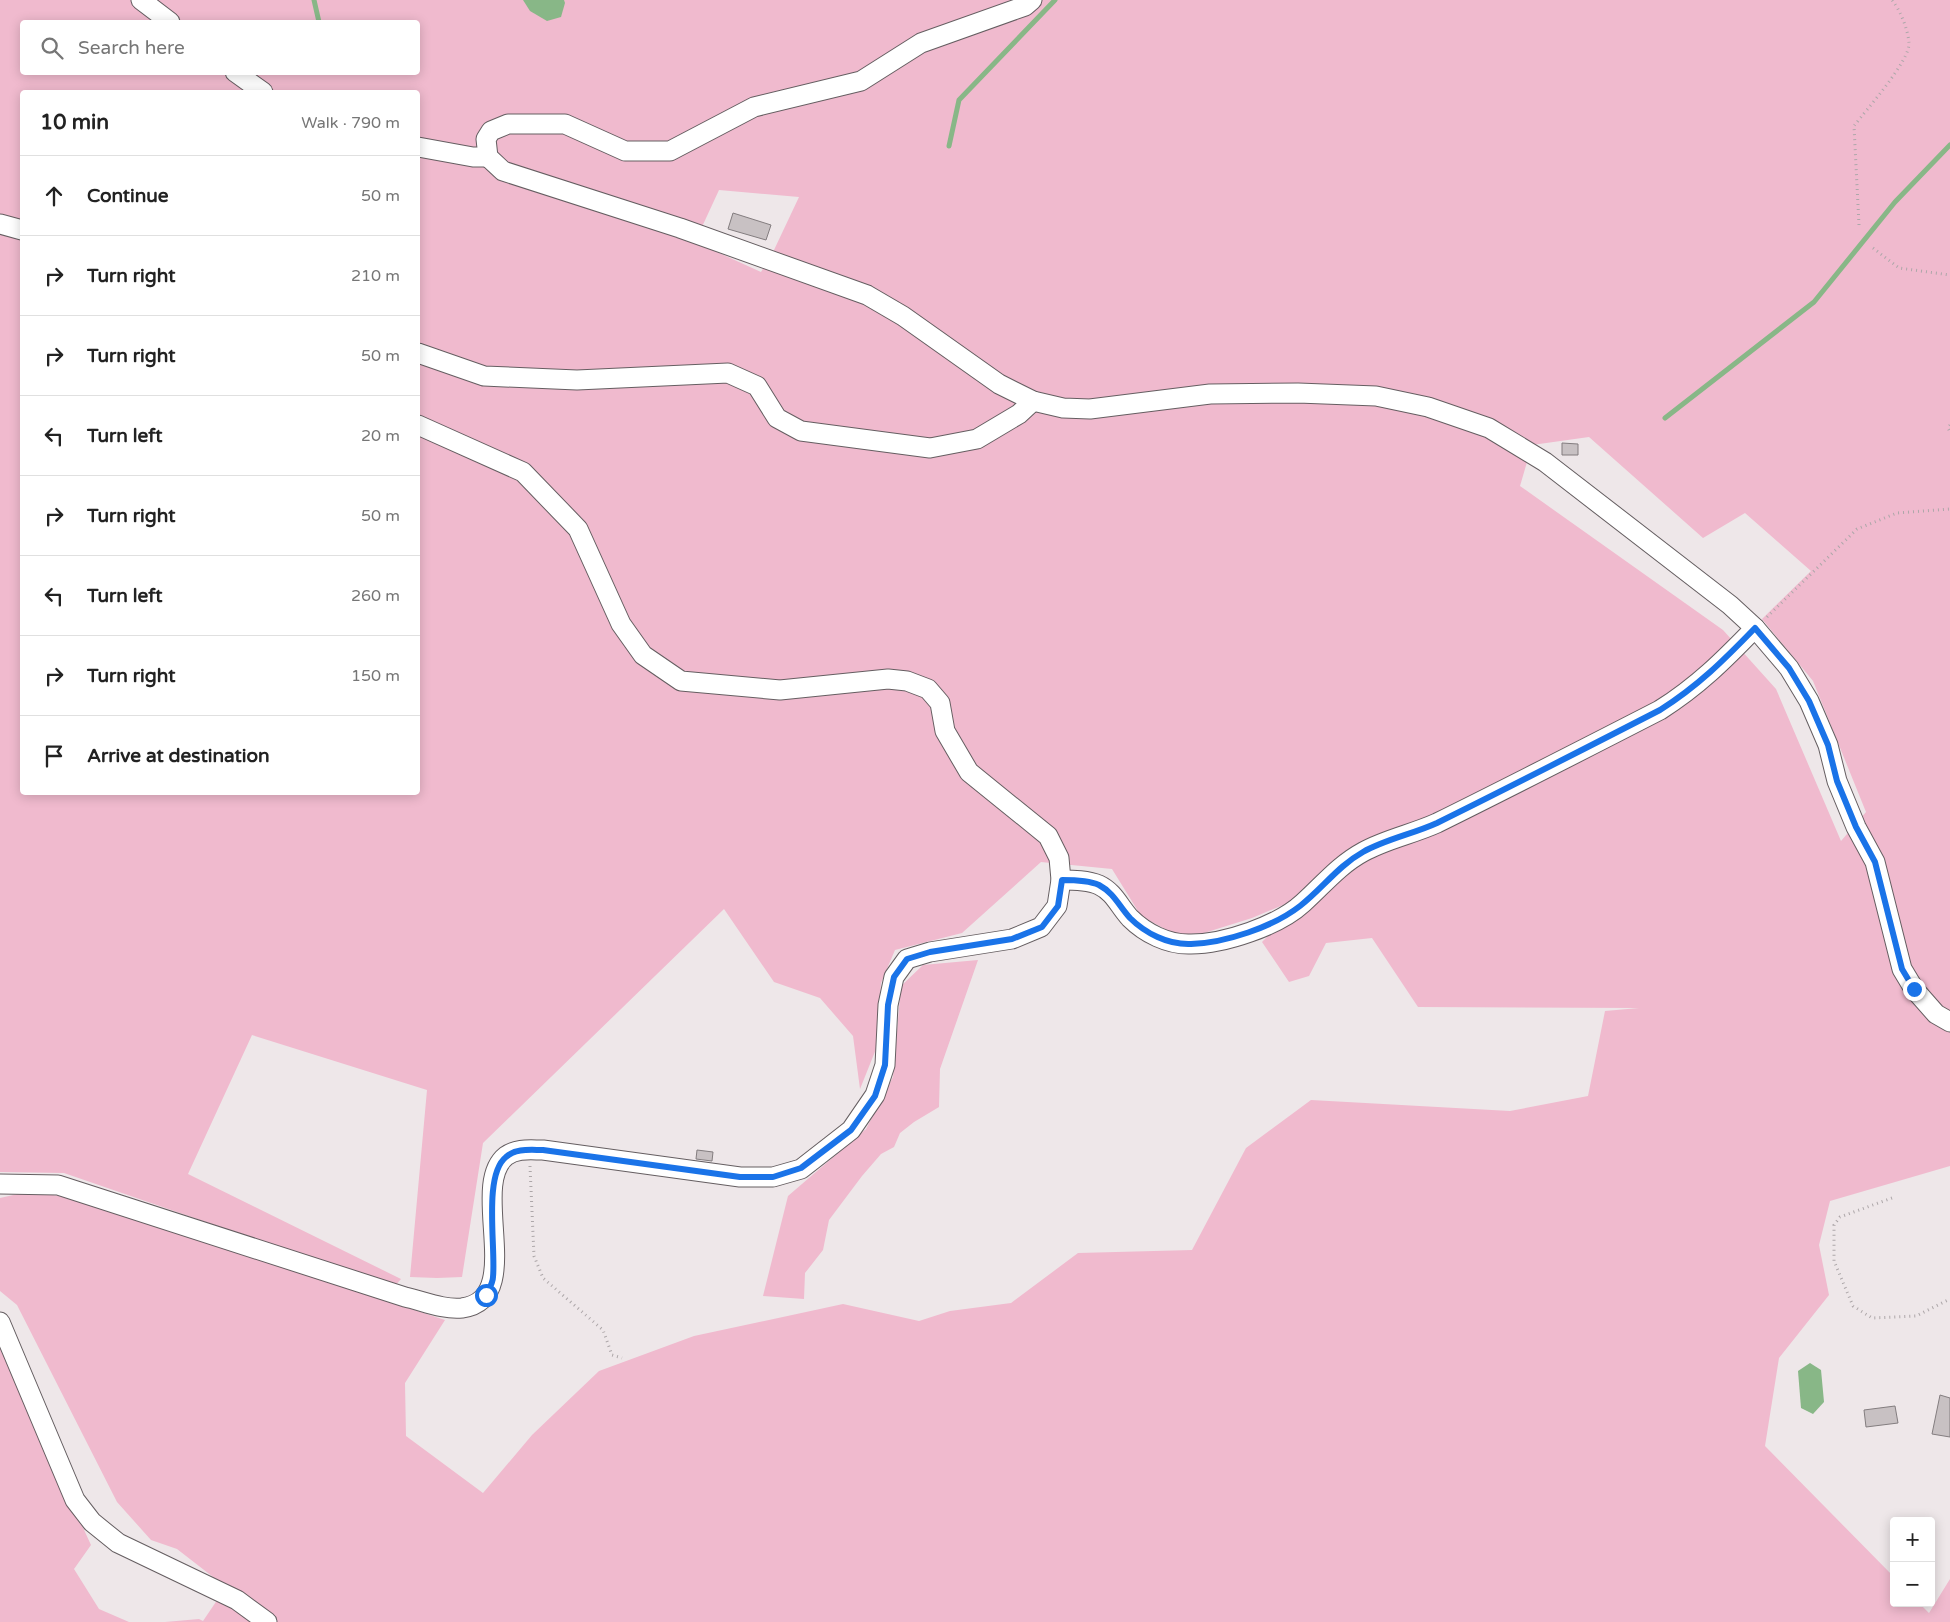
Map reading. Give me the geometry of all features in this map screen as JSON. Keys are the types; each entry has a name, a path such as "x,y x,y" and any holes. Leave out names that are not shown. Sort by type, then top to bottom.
{"street":[{"path":"141,0 167,20"},
{"path":"1032,0 1025,6 921,43 861,81 754,107 670,151 625,151 565,124 508,124 491,131 486,139 488,157 503,171 680,228 867,295 903,316 999,384 1033,401 1063,408 1090,409 1210,394 1298,393 1376,396 1428,407 1488,428 1545,462 1730,605 1755,628 1789,668 1809,701 1828,745 1837,781 1856,827 1875,862 1902,969 1914,989 1936,1014 1950,1022"},
{"path":"239,75 260,90"},
{"path":"420,148 473,157 488,157"},
{"path":"0,224 20,229"},
{"path":"420,353 484,376 577,380 728,373 758,386 777,418 801,431 930,448 977,439 1019,414 1033,401"},
{"path":"0,1184 58,1185 406,1297 451,1308 462,1308 475,1304 486,1295 494,1279 493,1185 498,1167 506,1156 519,1150 543,1150 740,1177 773,1177 801,1168 851,1130 875,1096 885,1065 888,1005 894,977 907,959 930,952 1012,939 1042,927 1058,906 1062,880 1059,858 1048,836 969,772 945,731 940,703 928,689 906,681 888,679 780,690 681,681 643,654 621,624 578,529 522,472 420,426"},
{"path":"1062,880 1098,884 1112,894 1130,918 1151,934 1170,942 1189,945 1206,943 1248,932 1281,919 1301,905 1343,864 1365,851 1434,824 1660,710 1688,692 1722,663 1755,628"},
{"path":"0,1322 75,1500 92,1522 118,1542 237,1600 268,1622"}],"path":[{"path":"1859,225 1854,126 1896,73 1909,44 1900,10 1892,0"},
{"path":"1873,248 1899,268 1950,275"},
{"path":"1950,425 1948,428 1950,432"},
{"path":"1755,628 1857,529 1897,513 1950,509"},
{"path":"543,1150 530,1166 534,1256 543,1278 603,1330 612,1355 622,1358"},
{"path":"1892,1198 1840,1217 1834,1225 1834,1261 1853,1306 1872,1318 1916,1316 1950,1299"}],"shaded area":[{"path":"0,0 1950,0 1950,1166 1830,1201 1819,1245 1829,1295 1779,1358 1765,1446 1890,1573 1890,1607 1923,1607 1929,1613 1933,1607 1935,1607 1935,1603 1950,1579 1950,1622 165,1622 199,1619 203,1621 226,1587 177,1549 151,1540 117,1502 17,1305 0,1291 0,1198 31,1191 75,1199 445,1320 405,1383 406,1436 483,1493 532,1435 599,1371 694,1336 843,1304 919,1321 950,1311 1011,1303 1078,1253 1192,1250 1246,1148 1311,1100 1510,1111 1588,1096 1605,1011 1639,1008 1418,1007 1372,938 1326,943 1309,976 1289,982 1262,942 1309,894 1252,918 1204,933 1176,935 1141,916 1112,869 1041,862 962,933 895,950 881,983 876,1049 860,1089 853,1036 820,998 774,982 724,909 483,1143 462,1277 410,1277 427,1090 252,1035 188,1174 401,1279 394,1287 64,1173 0,1172","holes":["719,190 799,197 774,250 761,272 695,242","1589,437 1703,538 1745,513 1811,571 1762,619 1813,681 1866,812 1841,841 1776,689 1723,630 1520,486 1532,445"]},
{"path":"523,0 564,0 565,3 561,17 547,21 530,11"},
{"path":"978,960 940,1069 939,1107 900,1133 894,1147 881,1154 829,1220 823,1250 805,1273 804,1299 763,1296 788,1196 866,1129 893,1077 901,986 923,965"},
{"path":"0,1347 91,1545 74,1569 99,1609 129,1622 0,1622"},
{"path":"1810,1363 1821,1370 1824,1402 1813,1414 1801,1408 1798,1371"}],"building":[{"path":"733,213 771,225 766,240 728,229"},
{"path":"1562,443 1578,444 1578,455 1562,455"},
{"path":"697,1150 713,1152 712,1161 696,1159"},
{"path":"1940,1395 1950,1398 1950,1437 1932,1434"},
{"path":"1895,1406 1898,1423 1866,1427 1864,1410"}],"waterway":[{"path":"314,0 319,20"},
{"path":"949,146 959,100 1055,0"},
{"path":"1665,418 1814,302 1895,202 1950,145"}],"route":[{"path":"486,1295 494,1279 493,1185 498,1167 506,1156 519,1150 543,1150 740,1177 773,1177 801,1168 851,1130 875,1096 885,1065 888,1005 894,977 907,959 930,952 1012,939 1042,927 1058,906 1062,880 1098,884 1112,894 1130,918 1151,934 1170,942 1189,945 1206,943 1240,935 1281,919 1301,905 1343,864 1365,851 1434,824 1660,710 1688,692 1722,663 1755,628 1789,668 1809,701 1828,745 1837,781 1856,827 1875,862 1902,969 1914,989"}]}
